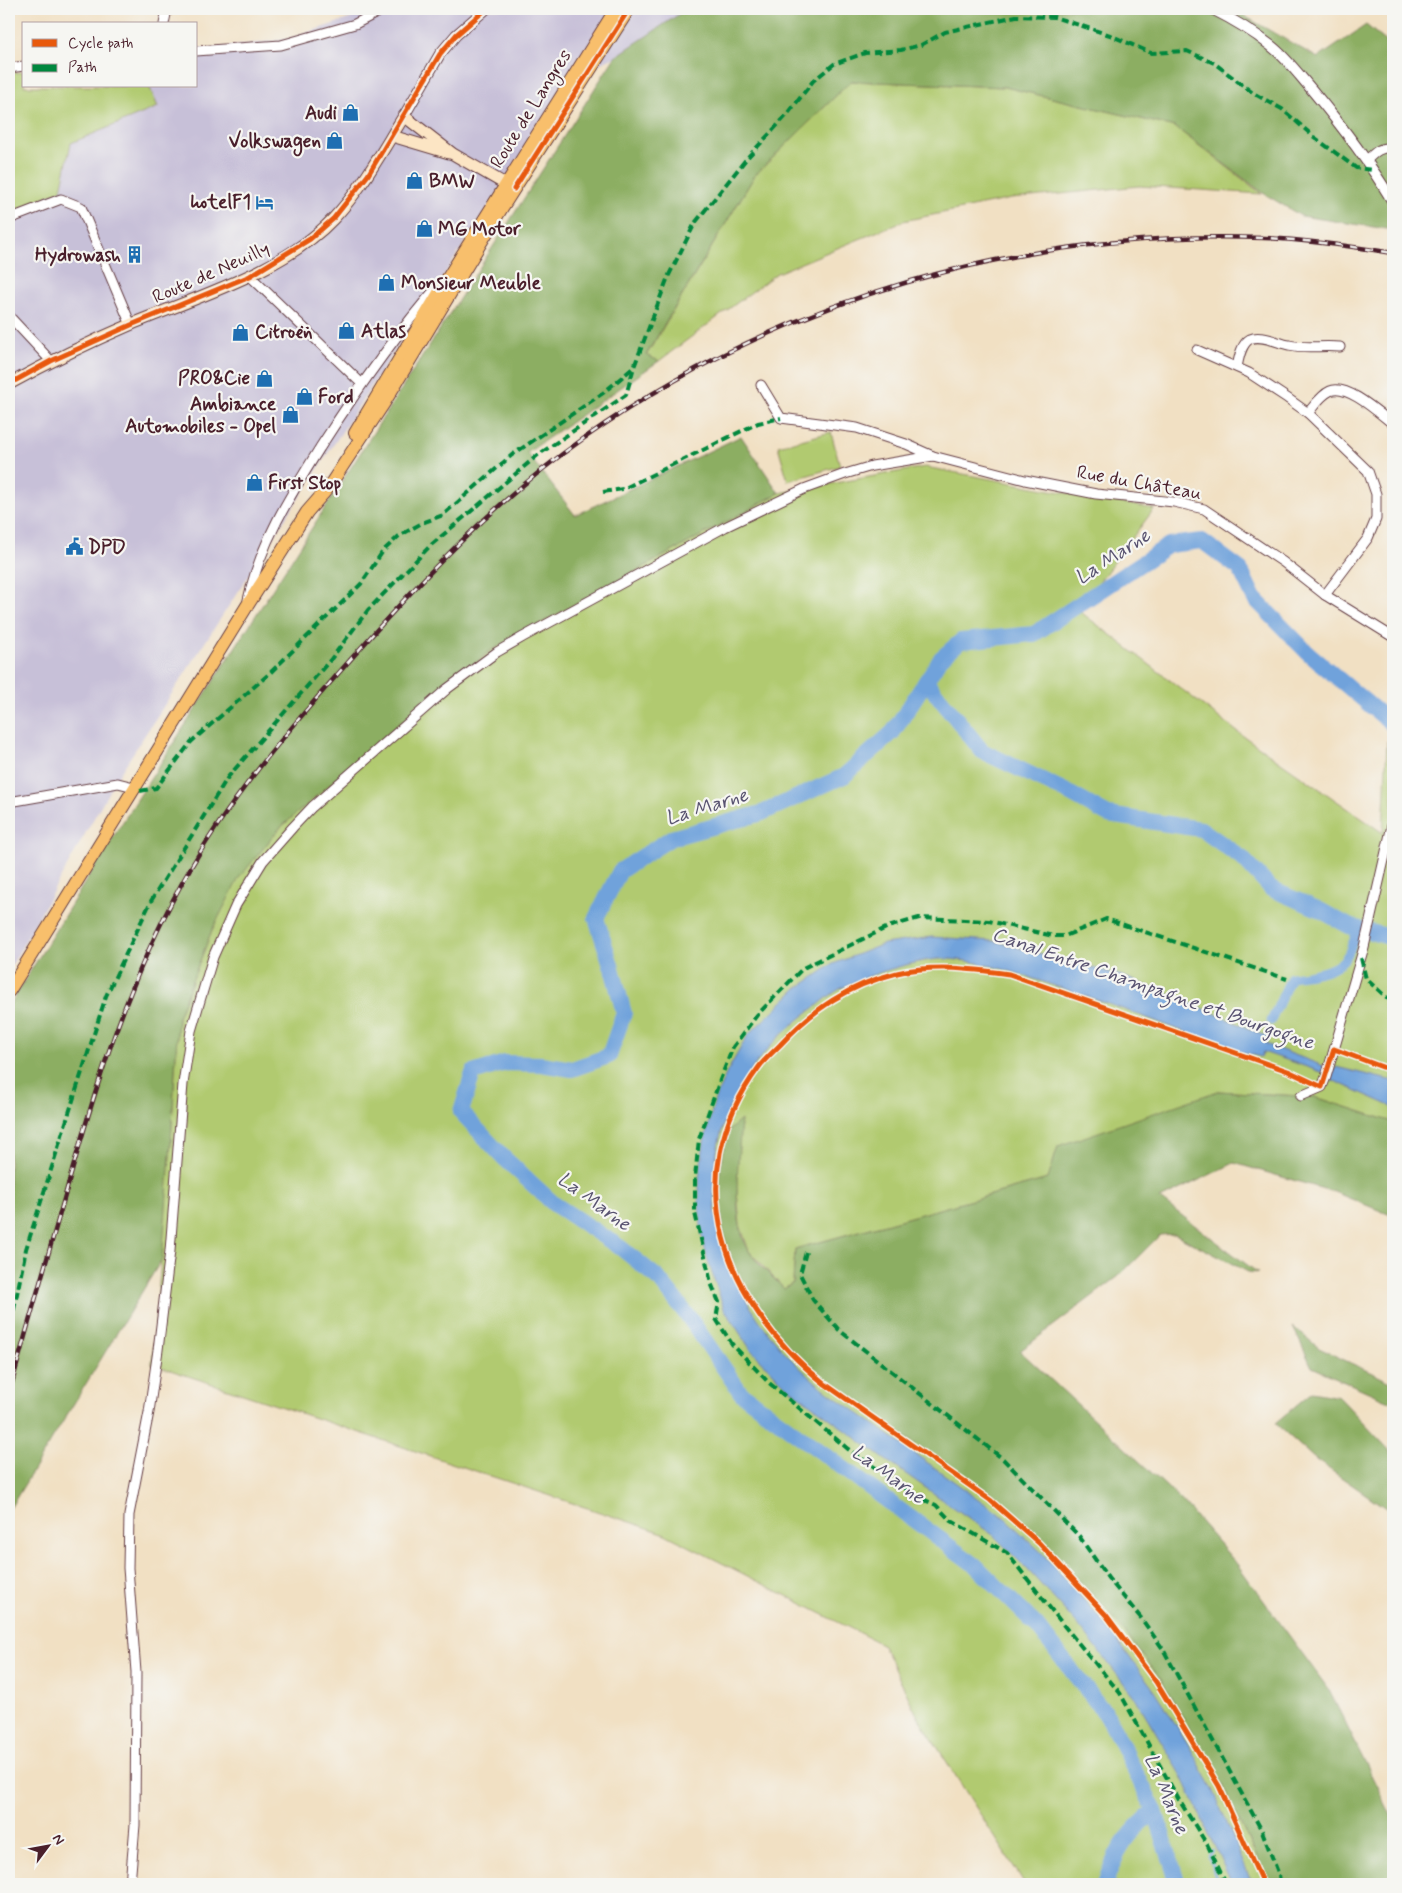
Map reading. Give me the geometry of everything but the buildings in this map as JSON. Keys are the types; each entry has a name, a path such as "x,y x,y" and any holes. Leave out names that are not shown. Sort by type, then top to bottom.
{"main road":[{"name":"Route de Langres","path":"307,512 320,487 340,459 452,271 510,187 616,9"},
{"path":"9,991 247,606 307,512 328,488 384,403 510,187 629,9"},
{"name":"Route de Neuilly","path":"9,384 51,361 131,324 250,276 310,239 333,219 368,175 404,116"},
{"path":"404,116 453,154 510,187"},
{"path":"392,136 453,154"}],"street":[{"path":"198,51 281,45 355,24 384,9"},
{"path":"404,116 440,54 456,35 486,9"},
{"path":"1212,9 1232,18 1272,46 1299,74 1367,160 1393,202"},
{"path":"9,68 22,66"},
{"path":"1367,160 1378,150 1386,147 1393,148"},
{"path":"9,219 60,198 81,207 131,324"},
{"path":"247,606 267,540 291,494 361,383 422,304 452,271"},
{"path":"250,276 361,383"},
{"path":"9,316 51,361"},
{"path":"1237,367 1245,344 1250,339 1257,338 1299,347 1340,347"},
{"path":"1197,350 1237,367 1263,381 1308,413 1368,472 1376,494 1376,519 1368,538 1324,595"},
{"path":"761,385 781,418 856,428 906,444 933,456"},
{"path":"1308,413 1326,393 1338,389 1345,390 1393,424"},
{"path":"130,1884 135,1825 136,1672 128,1568 129,1515 149,1412 158,1350 170,1251 183,1084 191,1031 213,957 241,896 263,861 312,807 447,689 497,652 717,532 804,489 872,466 933,456"},
{"name":"Rue du Château","path":"933,456 1025,480 1096,494 1174,502 1204,509 1283,562 1324,595 1393,637"},
{"path":"9,802 118,783 134,787"},
{"path":"1301,1096 1322,1087 1326,1077 1364,947 1393,821"}],"shaded area":[{"path":"371,9 687,9 615,57 574,75 113,784 9,970 9,214 61,190 71,143 158,107 150,88 198,88 198,51 287,39 358,16"}],"green space":[{"path":"687,9 1232,9 1318,58 1366,25 1393,47 1393,230 1301,216 1263,193 1175,127 1005,87 851,81 755,175 646,355 659,361 527,453 575,515 741,436 779,493 490,651 394,728 280,828 239,878 212,930 178,1017 162,1259 9,1510 9,1006 106,848 615,57"},
{"path":"22,72 22,88 150,88 158,107 71,143 61,190 9,214 9,73"},
{"path":"851,81 1005,87 1175,127 1262,194 1139,186 1011,199 903,221 777,273 659,361 646,356 755,175"},
{"path":"831,432 840,466 788,481 778,446"},
{"path":"925,467 1154,509 1078,610 1239,733 1383,833 1387,741 1393,742 1393,1122 1315,1097 1218,1091 1048,1179 795,1249 793,1283 784,1289 749,1251 740,1225 737,1191 727,1132 720,1169 719,1201 724,1236 733,1264 744,1286 774,1330 804,1364 893,1429 993,1495 1040,1540 1109,1612 1160,1678 1221,1783 1270,1884 1025,1884 918,1717 883,1645 663,1533 152,1364 171,1142 178,1017 212,930 238,878 280,828 394,728 490,651 779,493"},
{"path":"1218,1091 1315,1097 1393,1122 1393,1216 1334,1192 1234,1163 1160,1199 1258,1273 1248,1272 1175,1234 1160,1235 1119,1276 1020,1351 1181,1500 1237,1564 1329,1690 1393,1819 1393,1884 1270,1884 1221,1783 1160,1678 1109,1612 1040,1540 993,1495 893,1429 804,1364 774,1330 744,1286 733,1264 724,1236 719,1201 720,1169 727,1132 741,1120 737,1187 739,1223 749,1251 784,1289 793,1283 795,1249 1048,1179 1058,1146"},
{"path":"1293,1327 1319,1348 1393,1383 1393,1403 1312,1367"},
{"path":"1312,1392 1339,1397 1393,1454 1393,1513 1316,1460 1275,1423"}],"water":[{"name":"Canal Entre Champagne et Bourgogne","path":"932,937 994,941 1123,976 1268,1037 1266,1044 1334,1070 1336,1067 1393,1081 1393,1107 1332,1080 1330,1075 1263,1052 1261,1057 1236,1051 1120,1008 1009,971 952,959 928,960 890,969 854,982 840,989 811,1010 765,1052 734,1099 718,1149 715,1200 725,1251 746,1300 780,1346 823,1388 1005,1518 1041,1552 1101,1619 1152,1687 1187,1742 1213,1789 1252,1884 1232,1884 1182,1776 1136,1699 1084,1632 1027,1569 993,1535 883,1458 785,1385 751,1350 724,1309 707,1258 702,1236 699,1178 704,1142 715,1099 727,1072 748,1035 796,989 833,964 884,944"}],"waterway":[{"name":"La Marne","path":"926,681 941,658 961,641 1034,634 1169,545 1202,541 1240,569 1254,598 1307,652 1393,725"},
{"name":"La Marne","path":"1178,1884 1155,1811 1108,1717 1036,1625 975,1565 741,1393 688,1316 658,1278 621,1248 554,1204 504,1158 461,1112 473,1073 505,1063 541,1064 572,1069 609,1056 624,1013 596,918 620,871 671,838 762,813 844,776 893,732 926,681 982,751 1065,791 1108,815 1201,829 1242,858 1271,889 1318,909 1349,926 1393,938"},
{"name":"Canal Entre Champagne et Bourgogne","path":"1271,1021 1291,977 1331,969 1338,965 1348,954 1358,928"},
{"path":"1105,1884 1118,1852 1124,1843 1137,1827 1155,1811"},
{"path":"1213,1850 1209,1858 1218,1884"}],"railway":[{"path":"9,1394 102,1072 129,996 145,958 162,920 182,883 200,852 239,794 305,712 377,629 432,570 520,488 583,439 659,390 739,347 822,311 907,282 994,260 1083,246 1173,238 1280,239 1393,253"}],"marked path":[{"path":"140,791 156,788 191,742 270,673 361,584 383,551 399,536 422,523 443,515 512,455 603,393 634,367 668,277 695,223 747,158 787,115 813,81 834,64 865,53 901,50 921,45 945,32 1016,16 1054,17 1110,35 1151,53 1187,51 1214,63 1253,93 1282,109 1314,137 1356,168 1374,170"},
{"path":"9,1334 26,1249 106,996 151,901 228,777 331,659 368,610 431,545 538,455 626,395 634,367"},
{"path":"603,492 623,489 758,423 781,418"},
{"path":"1226,1884 1208,1846 1179,1800 1120,1693 1007,1553 950,1520 936,1505 918,1497 848,1449 768,1382 732,1344 716,1319 719,1302 711,1283 695,1213 695,1178 699,1139 720,1080 733,1047 757,1015 803,968 888,927 919,918 989,921 1053,936 1065,936 1106,919 1287,979"},
{"path":"1361,958 1366,979 1393,1003"},
{"path":"806,1252 800,1274 813,1300 839,1330 1003,1459 1079,1536 1108,1578 1141,1618 1163,1649 1262,1831 1279,1875 1280,1884"}],"cycle path":[{"path":"9,384 51,361 131,325 250,276 310,239 333,219 368,175 440,54 456,35 486,9"},
{"path":"514,189 629,9"},
{"path":"1263,1884 1219,1786 1156,1682 1106,1615 1039,1543 990,1500 825,1384 790,1352 760,1316 738,1278 723,1238 717,1195 720,1153 734,1109 759,1067 805,1020 833,1000 863,984 911,970 953,968 1009,974 1288,1071 1322,1087 1334,1049 1393,1071"}],"place":[{"name":"Audi","path":"351,113"},
{"name":"Volkswagen","path":"335,141"},
{"name":"BMW","path":"415,181"},
{"name":"hotelF1","path":"265,202"},
{"name":"MG Motor","path":"424,229"},
{"name":"Hydrowash","path":"135,255"},
{"name":"Monsieur Meuble","path":"387,283"},
{"name":"Atlas","path":"347,331"},
{"name":"Citroën","path":"241,332"},
{"name":"PRO&Cie","path":"264,378"},
{"name":"Ford","path":"304,397"},
{"name":"Ambiance Automobiles - Opel","path":"290,415"},
{"name":"First Stop","path":"254,483"},
{"name":"DPD","path":"74,547"}]}
